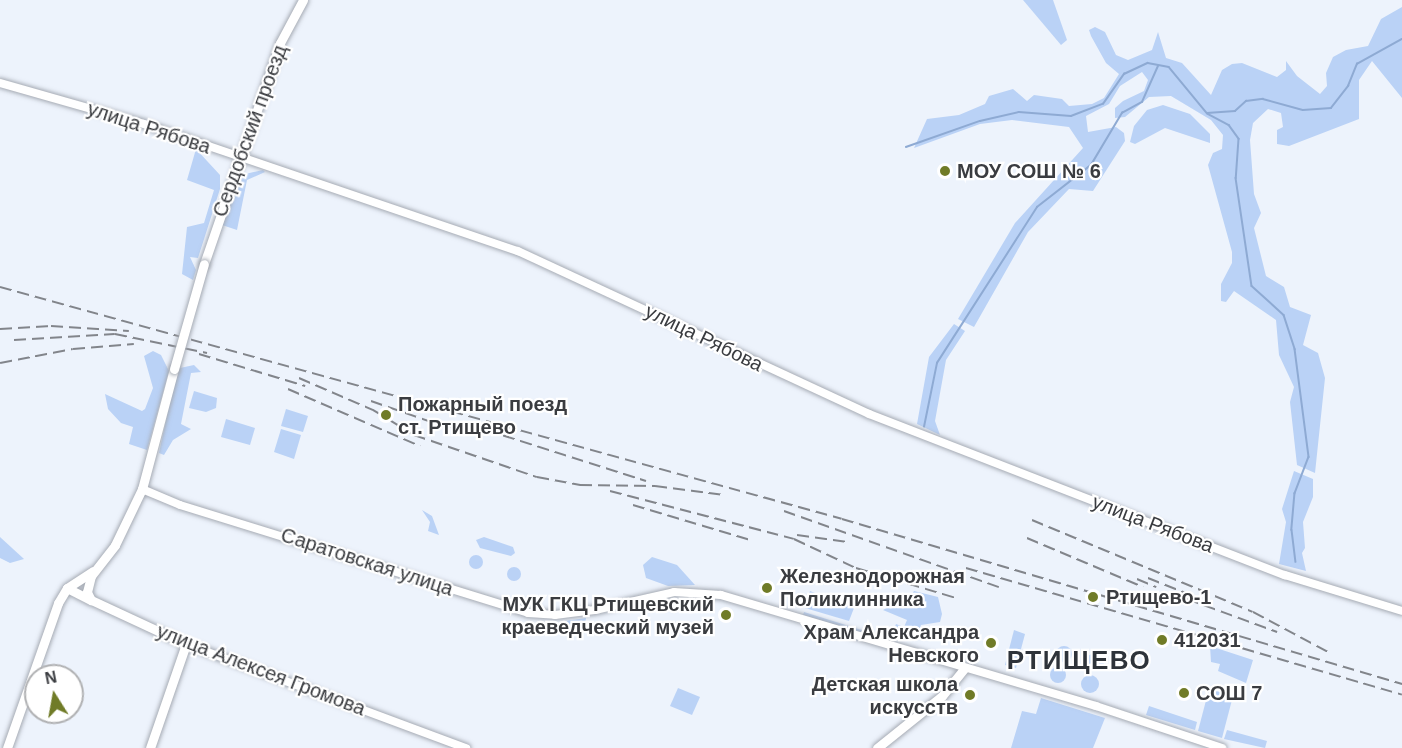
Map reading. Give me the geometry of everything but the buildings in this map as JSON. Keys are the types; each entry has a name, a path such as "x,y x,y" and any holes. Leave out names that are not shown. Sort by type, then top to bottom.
{"main road":[{"name":"Сердобский проезд","path":"97,568 115,545 142,489 204,264 280,44 303,0"},
{"path":"7,748 58,603 67,588 97,568"},
{"path":"91,600 88,584 97,568"},
{"name":"улица Алексея Громова","path":"67,588 186,644"},
{"path":"150,748 186,644"},
{"path":"877,748 942,696 965,668"}],"street":[{"name":"улица Рябова","path":"0,83 144,124 241,159 518,251 869,414 1285,575 1402,611"},
{"name":"Саратовская улица","path":"142,489 172,502 528,613 555,615 595,610 674,592 721,595 1222,748"},
{"name":"улица Алексея Громова","path":"186,644 466,748"}],"shaded area":[{"path":"1023,0 1053,0 1067,40 1061,45"},
{"path":"1402,7 1402,98 1372,61 1359,80 1359,119 1289,146 1277,144 1277,130 1283,127 1281,113 1268,109 1253,123 1250,140 1254,194 1261,213 1254,228 1266,276 1284,287 1290,307 1311,315 1303,345 1318,353 1325,378 1315,473 1297,465 1290,402 1294,387 1279,355 1276,320 1234,291 1226,302 1221,301 1221,284 1232,263 1232,252 1208,165 1213,153 1222,149 1223,135 1211,120 1171,96 1149,97 1125,117 1115,118 1115,108 1123,101 1144,91 1148,80 1142,72 1120,86 1109,104 1086,116 1088,132 1116,127 1124,133 1125,141 1093,191 1069,189 1028,232 974,327 958,319 1015,223 1083,148 1069,127 1012,120 980,124 914,148 927,119 959,115 985,104 989,96 1013,89 1027,101 1034,95 1062,99 1069,106 1092,104 1104,98 1119,74 1106,63 1091,36 1089,30 1095,27 1105,32 1116,55 1128,60 1152,50 1158,32 1166,58 1182,63 1211,95 1222,70 1232,64 1242,63 1277,77 1286,70 1286,61 1297,76 1320,94 1327,86 1326,73 1333,57 1346,50 1368,46 1381,19"},
{"path":"1163,105 1190,114 1210,134 1210,143 1165,128 1135,144 1130,142 1134,126 1147,110"},
{"path":"196,149 220,175 220,189 198,258 190,257 196,270 193,280 182,274 187,227 204,223 214,190 187,180"},
{"path":"263,170 265,172 247,180 237,230 219,224 235,184 245,174"},
{"path":"954,324 965,331 946,360 935,421 940,435 917,424 929,357"},
{"path":"153,351 161,355 169,371 147,450 129,444 133,427 121,423 108,409 105,394 142,411 145,409 153,388 144,356"},
{"path":"194,365 201,372 191,373 181,424 191,429 173,440 164,455 159,453 174,383 180,368"},
{"path":"194,391 217,398 216,408 206,412 189,408"},
{"path":"286,409 308,416 303,432 281,426"},
{"path":"226,419 255,428 250,445 221,437"},
{"path":"281,429 301,435 294,459 274,452"},
{"path":"1294,471 1313,479 1313,497 1303,522 1305,548 1302,553 1306,571 1279,564 1286,522 1282,509"},
{"path":"422,510 432,516 439,535 428,531 430,522"},
{"path":"0,537 24,559 10,563 0,558"},
{"path":"484,537 513,547 515,553 511,556 480,548 476,540"},
{"path":"473,555 479,555 483,562 479,569 473,569 469,565 469,559"},
{"path":"652,557 677,565 695,585 668,586 646,578 643,565"},
{"path":"511,567 517,567 521,574 517,581 511,581 507,577 507,571"},
{"path":"810,591 854,608 849,621 805,608"},
{"path":"914,591 938,597 942,614 940,622 921,625 915,641 892,635 896,624 904,627 907,620 883,610 900,601 906,603"},
{"path":"804,612 868,632 867,635 803,615"},
{"path":"586,618 583,634 564,624 565,621"},
{"path":"1014,630 1025,634 1016,668 1005,665"},
{"path":"1064,646 1070,648 1072,654 1070,660 1064,662 1058,660 1056,654 1058,648"},
{"path":"1210,646 1253,660 1246,683 1218,671 1220,664 1211,662"},
{"path":"1095,653 1101,656 1104,662 1101,668 1095,671 1089,668 1086,662 1089,656"},
{"path":"1058,667 1064,669 1066,675 1064,681 1058,683 1052,681 1050,675 1052,669"},
{"path":"1090,675 1096,678 1099,684 1096,690 1090,693 1084,690 1081,684 1084,678"},
{"path":"678,688 700,697 692,715 670,706"},
{"path":"1209,689 1233,696 1222,738 1198,731"},
{"path":"1041,698 1105,718 1093,748 1011,748 1022,711 1036,714"},
{"path":"1149,706 1197,722 1195,730 1146,715"},
{"path":"1227,730 1267,741 1265,748 1224,739"}],"waterway":[{"path":"906,147 980,121 1019,112 1071,116 1103,104 1124,74 1148,63 1169,67 1207,113 1235,111 1246,101 1263,99 1303,110 1331,108 1348,86 1357,64 1402,39"},
{"path":"924,427 937,363 1037,207 1091,165 1122,113 1142,102 1158,66"},
{"path":"1208,114 1229,125 1239,139 1236,178 1252,286 1284,315 1295,349 1309,457 1295,493 1292,530 1296,562"}],"railway":[{"path":"0,287 842,519 1402,684"},
{"path":"0,329 51,326 129,331"},
{"path":"14,340 115,334 207,353"},
{"path":"0,363 73,349 134,344"},
{"path":"199,354 305,386"},
{"path":"299,378 373,410 414,435 537,477 580,485 655,486 724,495"},
{"path":"288,389 420,446"},
{"path":"371,401 463,433"},
{"path":"486,430 646,481"},
{"path":"610,491 794,539 856,568 956,598"},
{"path":"633,505 754,541"},
{"path":"784,511 999,587"},
{"path":"1032,520 1253,612 1330,653"},
{"path":"797,535 848,542"},
{"path":"1027,538 1143,587"},
{"path":"966,568 1402,695"},
{"path":"1148,578 1198,598"},
{"path":"1137,579 1156,587"},
{"path":"1187,599 1277,632"}],"place":[{"name":"МОУ СОШ № 6","path":"945,171"},
{"name":"Пожарный поезд ст. Ртищево","path":"386,415"},
{"name":"Железнодорожная Поликлинника","path":"767,588"},
{"name":"Ртищево-1","path":"1093,597"},
{"name":"МУК ГКЦ Ртищевский краеведческий музей","path":"726,615"},
{"name":"412031","path":"1162,640"},
{"name":"Храм Александра Невского","path":"991,643"},
{"name":"СОШ 7","path":"1184,693"},
{"name":"Детская школа искусств","path":"970,695"}],"district":[{"name":"РТИЩЕВО","path":"1079,661"}]}
